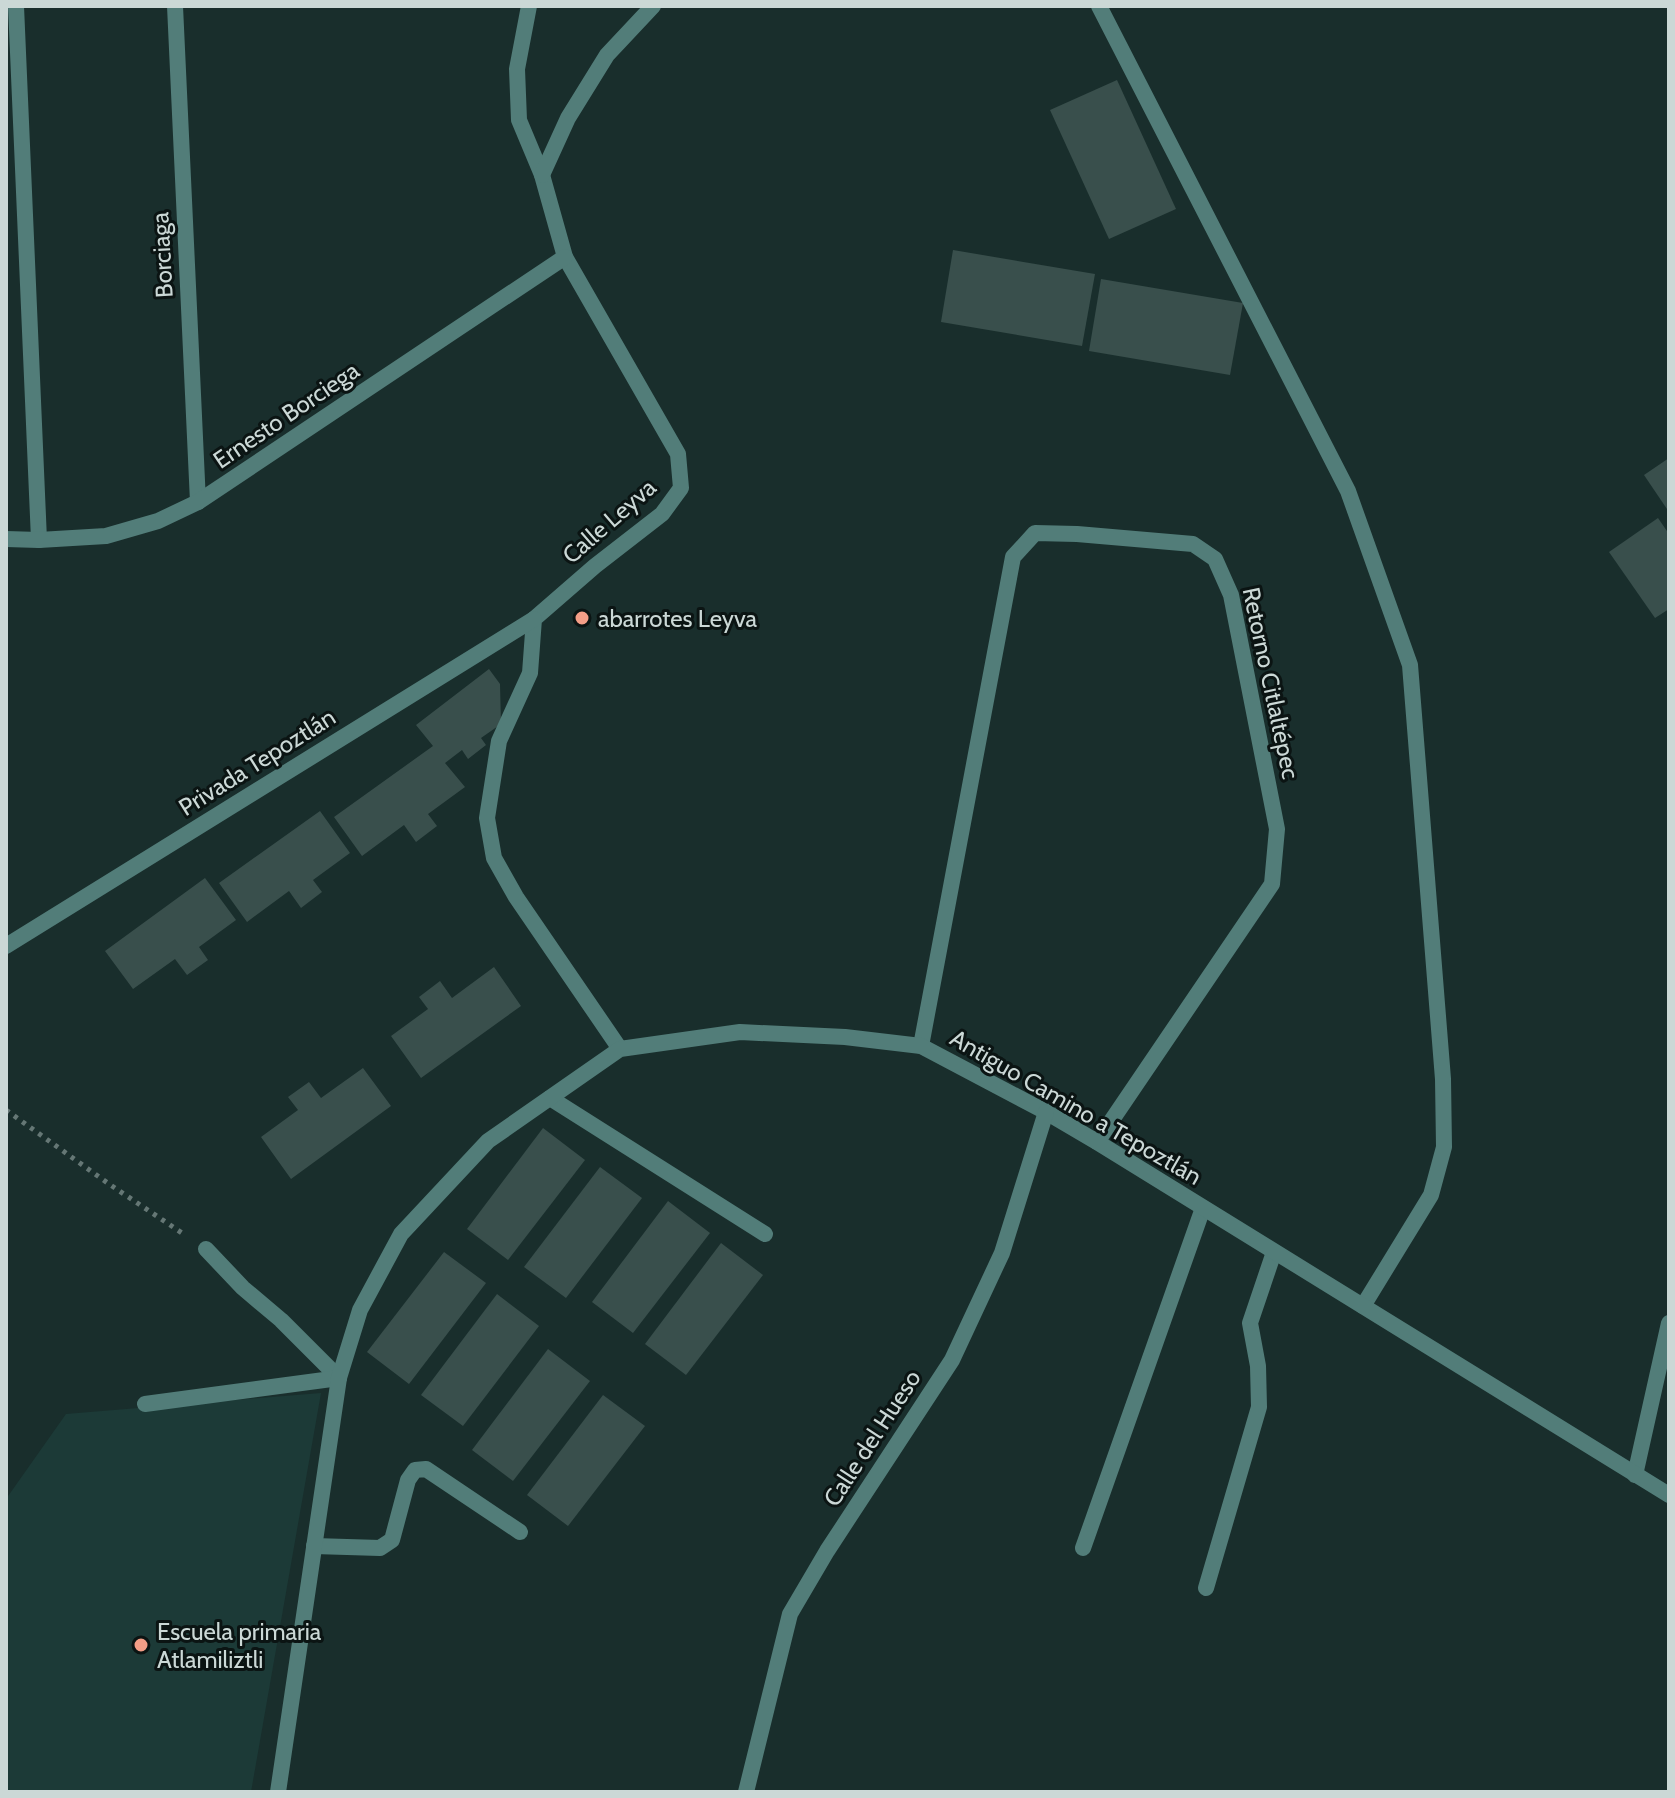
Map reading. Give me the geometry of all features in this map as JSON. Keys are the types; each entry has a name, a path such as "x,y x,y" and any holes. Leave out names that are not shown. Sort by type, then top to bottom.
{"street":[{"path":"16,6 39,540"},
{"name":"Borciaga","path":"175,6 198,502"},
{"name":"Calle Leyva","path":"529,6 517,69 519,120 542,175 565,257 678,454 681,488 662,514 534,619"},
{"path":"542,175 568,118 607,55 653,6"},
{"path":"1099,6 1348,491 1410,665 1443,1079 1444,1147 1431,1195 1363,1306"},
{"name":"Ernesto Borciega","path":"6,539 106,536 158,521 198,502 565,257"},
{"name":"Retorno Citlaltépec","path":"921,1046 1013,557 1035,533 1193,544 1215,559 1231,595 1277,829 1272,884 1097,1142"},
{"path":"534,619 530,673 499,741 487,818 494,858 516,897 620,1049"},
{"name":"Privada Tepoztlán","path":"6,946 534,619"},
{"name":"Antiguo Camino a Tepoztlán","path":"278,1792 339,1378 360,1310 401,1234 488,1141 620,1049 740,1032 845,1037 921,1046 1097,1142 1669,1495"},
{"path":"550,1098 765,1234"},
{"name":"Calle del Hueso","path":"746,1792 790,1614 827,1551 952,1360 1002,1253 1046,1112"},
{"path":"1083,1548 1203,1208"},
{"path":"206,1249 339,1378"},
{"path":"1206,1588 1259,1407 1258,1366 1250,1323 1274,1252"},
{"path":"1635,1475 1669,1323"},
{"path":"145,1404 339,1378"},
{"path":"314,1546 380,1548 392,1540 408,1480 415,1470 426,1469 520,1532"}],"path":[{"path":"6,1110 206,1249"}],"shaded area":[{"name":"Escuela primaria Atlamiliztli","path":"321,1393 251,1792 6,1792 6,1499 66,1414"}],"building":[{"path":"1117,80 1176,209 1109,239 1050,110"},
{"path":"953,250 1095,274 1082,346 941,322"},
{"path":"1101,279 1243,303 1230,375 1089,351"},
{"path":"1669,458 1669,512 1644,475"},
{"path":"1658,518 1669,534 1669,609 1655,618 1609,552"},
{"path":"489,669 500,684 501,724 481,738 486,745 468,759 462,750 445,763 465,787 428,814 437,826 416,842 404,825 362,856 334,817 433,746 416,725"},
{"path":"320,811 350,853 313,880 322,892 301,908 289,891 247,922 219,883"},
{"path":"205,878 236,920 199,947 208,960 187,975 175,959 133,989 105,951"},
{"path":"494,967 521,1006 421,1078 391,1036 428,1009 419,997 440,981 452,998"},
{"path":"363,1068 391,1106 291,1179 261,1137 298,1110 288,1097 309,1082 321,1098"},
{"path":"543,1128 585,1160 508,1260 467,1229"},
{"path":"600,1167 642,1198 566,1298 524,1267"},
{"path":"668,1201 710,1233 633,1333 592,1302"},
{"path":"721,1243 763,1275 686,1375 645,1344"},
{"path":"444,1252 486,1283 409,1384 367,1352"},
{"path":"497,1294 539,1326 463,1426 421,1395"},
{"path":"548,1349 590,1381 513,1481 472,1450"},
{"path":"603,1395 645,1426 568,1526 527,1495"}],"place":[{"name":"abarrotes Leyva","path":"582,618"},
{"name":"Escuela primaria Atlamiliztli","path":"141,1645"}]}
